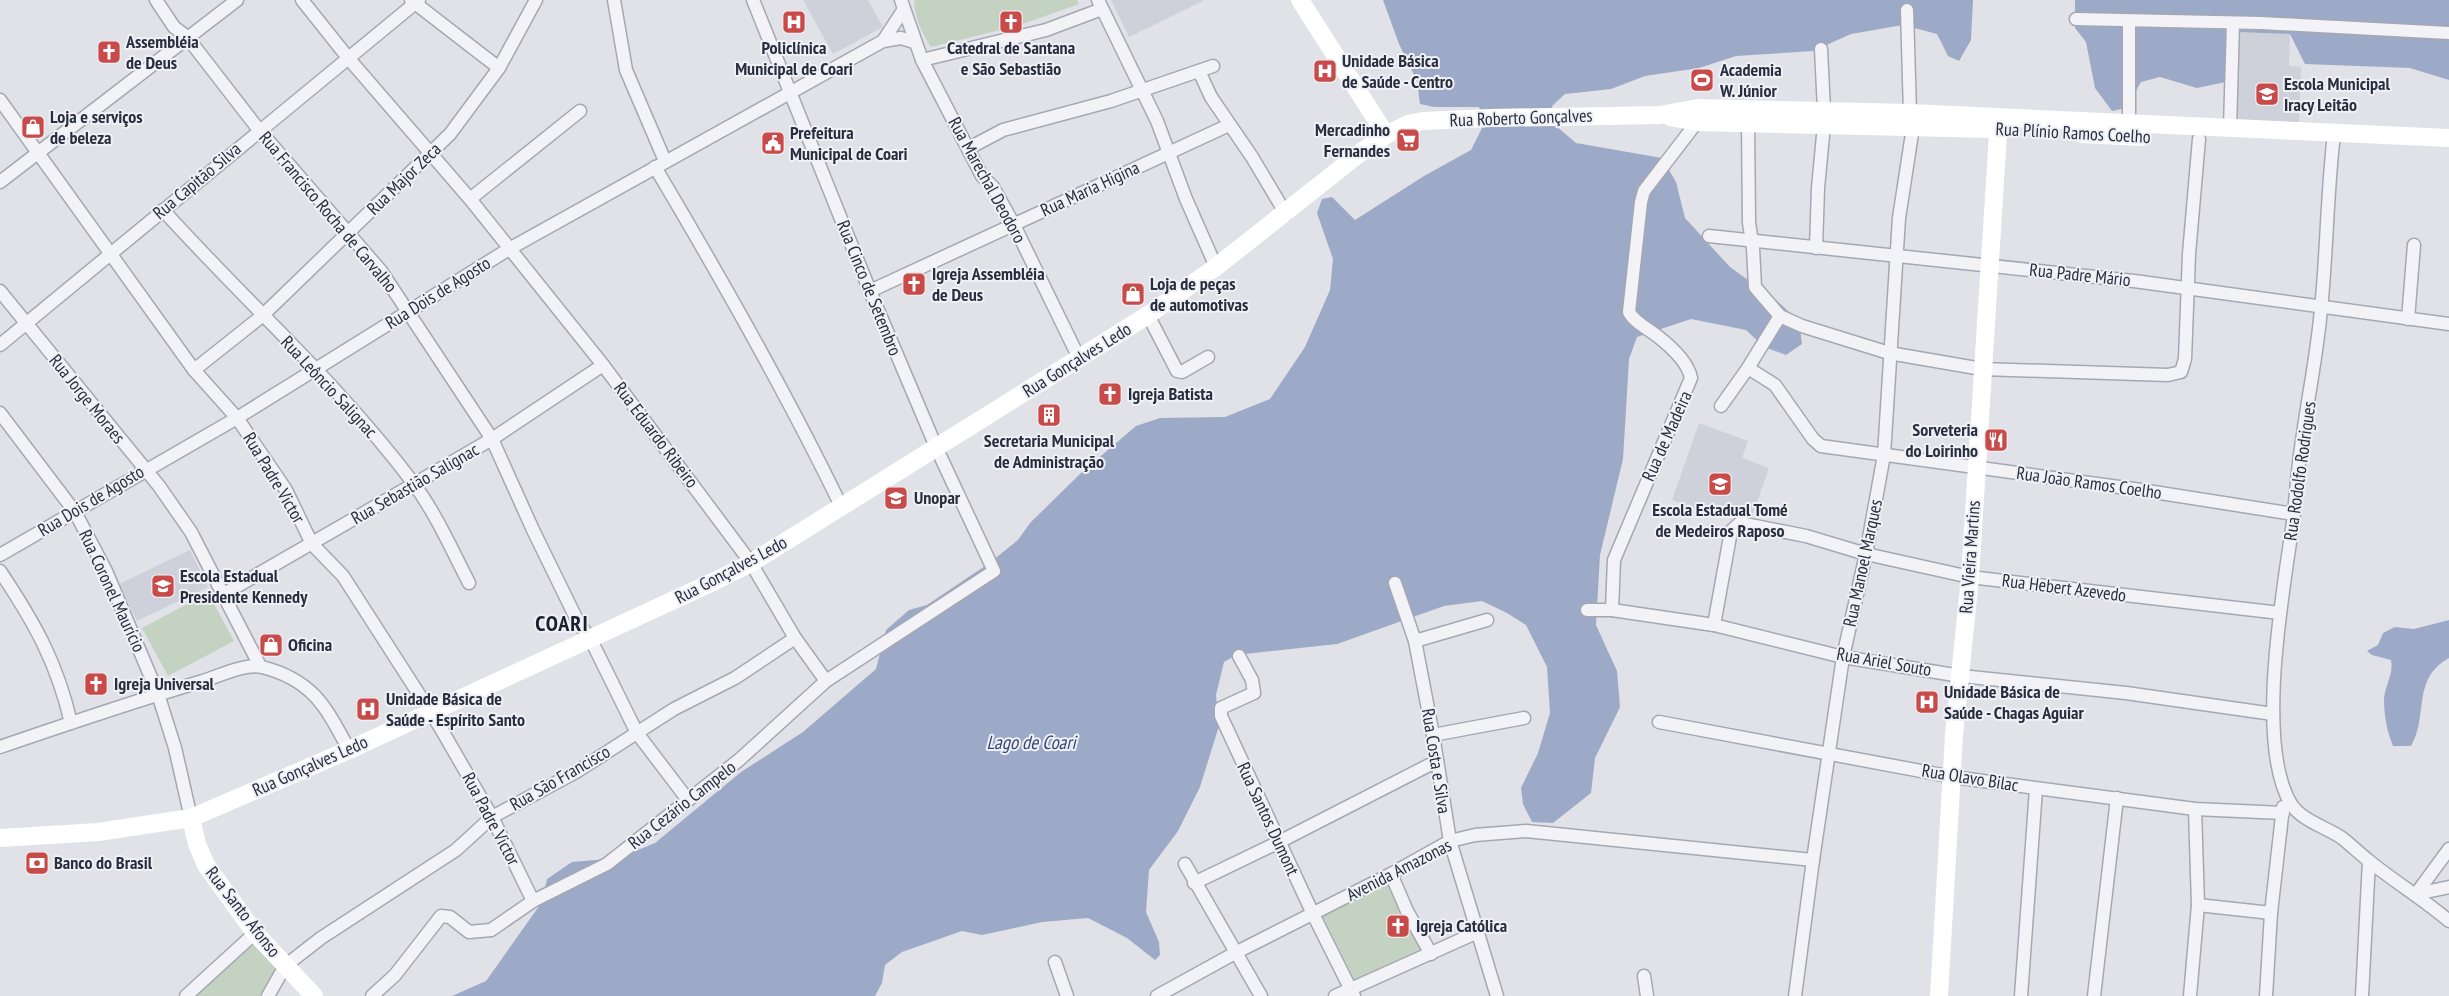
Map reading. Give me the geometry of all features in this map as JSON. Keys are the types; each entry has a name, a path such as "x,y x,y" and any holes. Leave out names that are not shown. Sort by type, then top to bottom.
{"main road":[{"path":"1300,0 1386,135"},
{"name":"Rua Roberto Gonçalves","path":"1386,135 1408,124 1423,120 1552,116 1698,115"},
{"name":"Rua Plínio Ramos Coelho","path":"1698,115 1748,123 1824,118"},
{"name":"Rua Plínio Ramos Coelho","path":"1698,115 1912,120 2199,138 2449,138"},
{"name":"Rua Plínio Ramos Coelho","path":"1999,124 2129,124 2230,128 2449,149"},
{"name":"Rua Vieira Martins","path":"1940,996 1954,735 1970,577 1999,124"},
{"name":"Rua Gonçalves Ledo","path":"0,838 98,832 192,818 349,750 430,711 591,640 751,562 1148,315 1216,267 1386,135"},
{"name":"Rua Santo Afonso","path":"192,818 201,857 255,934 314,996"}],"street":[{"name":"Rua Francisco Rocha de Carvalho","path":"156,0 174,27 186,36 259,130 381,271 408,311 492,439 582,630 591,640 637,733 688,800"},
{"path":"0,182 186,36 236,0"},
{"name":"Rua Eduardo Ribeiro","path":"302,0 349,58 470,199 603,365 751,562 795,638 826,681"},
{"name":"Rua Major Zeca","path":"194,370 262,316 430,153 465,116 499,68 536,0"},
{"path":"614,0 626,70 660,164 809,440 841,506"},
{"name":"Rua Cinco de Setembro","path":"755,0 870,291 936,447 994,571"},
{"path":"415,1 499,68"},
{"name":"Rua Capitão Silva","path":"0,345 259,130 349,58 415,1"},
{"name":"Rua Dois de Agosto","path":"883,41 902,4"},
{"name":"Rua Marechal Deodoro","path":"902,4 922,60 982,176 993,187 1014,224 1079,358"},
{"path":"922,60 1046,30 1100,4 1169,152 1186,200 1216,267"},
{"name":"Rua Manoel Marques","path":"1796,996 1813,860 1844,657 1866,554 1884,455 1899,218 1912,120 1907,10"},
{"path":"2076,19 2233,23 2449,33"},
{"path":"2129,124 2130,21"},
{"path":"2230,128 2233,23"},
{"name":"Rua Dois de Agosto","path":"0,555 237,418 509,249 660,164 883,41 901,38 914,42"},
{"path":"1816,248 1818,188 1824,118 1821,49"},
{"path":"969,148 1004,130 1142,91 1213,66"},
{"path":"1199,71 1211,97 1252,156 1286,214"},
{"name":"Rua Padre Victor","path":"0,100 194,370 237,418 286,490 312,544 343,576 430,711 492,817 533,901"},
{"path":"470,199 580,111"},
{"name":"Rua de Madeira","path":"1612,610 1614,560 1691,378 1688,367 1658,336 1632,317 1629,312 1641,202 1644,191 1698,115"},
{"path":"1748,123 1749,222 1755,287 1780,316 1802,326 1889,353 1982,368 2168,375 2176,374 2184,367 2199,138"},
{"name":"Rua Maria Higina","path":"870,291 1229,125"},
{"name":"Rua Rodolfo Rodrigues","path":"2288,809 2276,757 2272,714 2280,613 2301,448 2322,308 2326,207 2333,139"},
{"name":"Rua Leôncio Salignac","path":"163,210 262,316 317,369 414,484 428,505 469,583"},
{"name":"Rua Padre Mário","path":"1709,236 2188,288 2322,308 2449,324"},
{"path":"2408,319 2414,245"},
{"name":"Rua Jorge Moraes","path":"0,291 145,470 191,532 260,666"},
{"path":"1148,315 1177,371 1182,372 1208,357"},
{"path":"1721,406 1748,368 1780,316"},
{"name":"Rua Sebastião Salignac","path":"222,595 492,439 603,365"},
{"name":"Rua João Ramos Coelho","path":"1748,368 1775,386 1813,439 1821,446 2141,490 2294,514"},
{"name":"Rua Coronel Maurício","path":"0,413 75,512 106,571 158,694 175,748 192,818"},
{"name":"Rua Hebert Azevedo","path":"1714,625 1730,531 1740,523 1806,536 1866,554 1970,577 2280,613"},
{"path":"0,571 32,620 45,647 65,696 71,723"},
{"name":"Rua Cezário Campelo","path":"372,996 395,975 441,916 450,917 469,932 491,930 533,901 607,864 739,760 826,681 994,571"},
{"name":"Rua Costa e Silva","path":"1396,583 1415,641 1433,735 1450,841 1497,996"},
{"name":"Rua Ariel Souto","path":"1587,610 1612,610 1714,625 1844,657 1961,676 2126,693 2272,714"},
{"path":"1415,641 1487,620"},
{"name":"Rua São Francisco","path":"285,966 321,938 456,850 492,817 576,772 674,709 735,678 795,638"},
{"name":"Rua Santos Dumont","path":"1239,656 1252,680 1254,693 1221,708 1221,716 1313,914 1353,993"},
{"path":"0,747 158,694 240,669 260,666 287,676 316,696 326,707 349,750"},
{"path":"1433,735 1524,718"},
{"name":"Rua Olavo Bilac","path":"1659,722 1830,753 1953,778 2195,809 2288,809"},
{"path":"1194,883 1437,761"},
{"path":"2020,996 2036,788"},
{"path":"2094,996 2117,798"},
{"path":"2190,996 2198,905 2195,809"},
{"path":"2266,996 2271,913 2288,809 2341,837 2369,861 2416,894 2449,922"},
{"name":"Avenida Amazonas","path":"1157,996 1235,953 1392,874 1450,841 1475,835 1526,831 1813,860"},
{"path":"2416,894 2449,849"},
{"path":"2362,996 2369,861"},
{"path":"1185,864 1194,883 1261,996"},
{"path":"1392,874 1407,911 1431,954"},
{"path":"2416,894 2449,887"},
{"path":"2198,905 2271,913"},
{"path":"1335,996 1353,993 1478,932"},
{"path":"186,996 255,934"},
{"path":"1054,962 1068,996"},
{"path":"268,996 285,966"},
{"path":"1644,976 1646,996"}],"shaded area":[{"path":"803,0 868,0 883,27 833,54"},
{"path":"1111,0 1203,0 1203,1 1129,37"},
{"name":"Escola Municipal Iracy Leitão","path":"2237,32 2290,34 2289,66 2301,67 2299,124 2233,121"},
{"name":"Escola Estadual Tomé de Medeiros Raposo","path":"1699,423 1748,441 1742,458 1769,468 1750,521 1723,512 1721,517 1672,500"},
{"name":"Escola Estadual Presidente Kennedy","path":"190,550 208,587 137,621 119,584"}],"green space":[{"path":"914,0 1077,0 1079,4 1017,26 931,47 919,25"},
{"path":"208,593 234,641 168,676 142,628"},
{"path":"1390,880 1426,952 1353,984 1320,914"},
{"path":"251,945 257,946 275,966 274,975 262,996 193,996"}],"water":[{"name":"Lago de Coari","path":"1383,0 1973,0 1971,40 1959,61 1948,56 1937,34 1903,25 1851,34 1813,51 1736,56 1699,68 1645,76 1611,89 1565,94 1552,106 1555,125 1576,143 1662,158 1676,182 1685,218 1730,267 1776,300 1799,321 1802,344 1786,355 1764,347 1746,330 1691,319 1637,337 1629,359 1623,459 1600,555 1596,625 1617,671 1620,707 1595,758 1591,793 1553,823 1532,822 1523,804 1521,788 1538,753 1550,713 1547,667 1526,625 1507,613 1482,601 1444,606 1337,644 1236,655 1224,662 1216,695 1219,726 1200,787 1178,831 1149,870 1146,912 1159,942 1160,955 1155,960 1127,938 1088,918 1042,922 982,935 962,931 902,952 885,965 882,983 875,996 452,996 486,981 542,902 547,879 572,862 619,858 655,843 741,772 803,732 876,669 886,630 909,610 927,605 988,564 1018,540 1030,523 1081,473 1136,426 1160,418 1225,417 1270,399 1305,347 1330,290 1333,259 1317,213 1322,199 1332,197 1355,220 1424,176 1471,150 1485,122 1479,107 1434,107 1420,104 1417,81 1399,44"},
{"path":"2075,0 2449,0 2449,80 2410,68 2305,64 2290,34 2237,32 2235,80 2197,88 2160,77 2141,82 2126,108 2112,111 2095,88 2086,42 2075,28"},
{"path":"2449,620 2449,658 2437,667 2425,687 2419,723 2411,746 2393,746 2386,723 2384,699 2392,665 2391,660 2372,655 2367,651 2378,645 2383,633 2395,627 2414,629"}],"place":[{"name":"Policlínica Municipal de Coari","path":"794,22"},
{"name":"Catedral de Santana e São Sebastião","path":"1011,22"},
{"name":"Assembléia de Deus","path":"109,52"},
{"name":"Unidade Básica de Saúde - Centro","path":"1325,71"},
{"name":"Academia W. Júnior","path":"1702,80"},
{"name":"Escola Municipal Iracy Leitão","path":"2267,94"},
{"name":"Loja e serviços de beleza","path":"33,127"},
{"name":"Mercadinho Fernandes","path":"1408,140"},
{"name":"Prefeitura Municipal de Coari","path":"773,143"},
{"name":"Igreja Assembléia de Deus","path":"914,284"},
{"name":"Loja de peças de automotivas","path":"1133,294"},
{"name":"Igreja Batista","path":"1110,394"},
{"name":"Secretaria Municipal de Administração","path":"1049,415"},
{"name":"Sorveteria do Loirinho","path":"1996,440"},
{"name":"Escola Estadual Tomé de Medeiros Raposo","path":"1720,484"},
{"name":"Unopar","path":"896,498"},
{"name":"Escola Estadual Presidente Kennedy","path":"163,586"},
{"name":"Oficina","path":"271,645"},
{"name":"Igreja Universal","path":"96,684"},
{"name":"Unidade Básica de Saúde - Chagas Aguiar","path":"1927,702"},
{"name":"Unidade Básica de Saúde - Espírito Santo","path":"368,709"},
{"name":"Banco do Brasil","path":"37,863"},
{"name":"Igreja Católica","path":"1398,926"}],"district":[{"name":"COARI","path":"562,623"}]}
